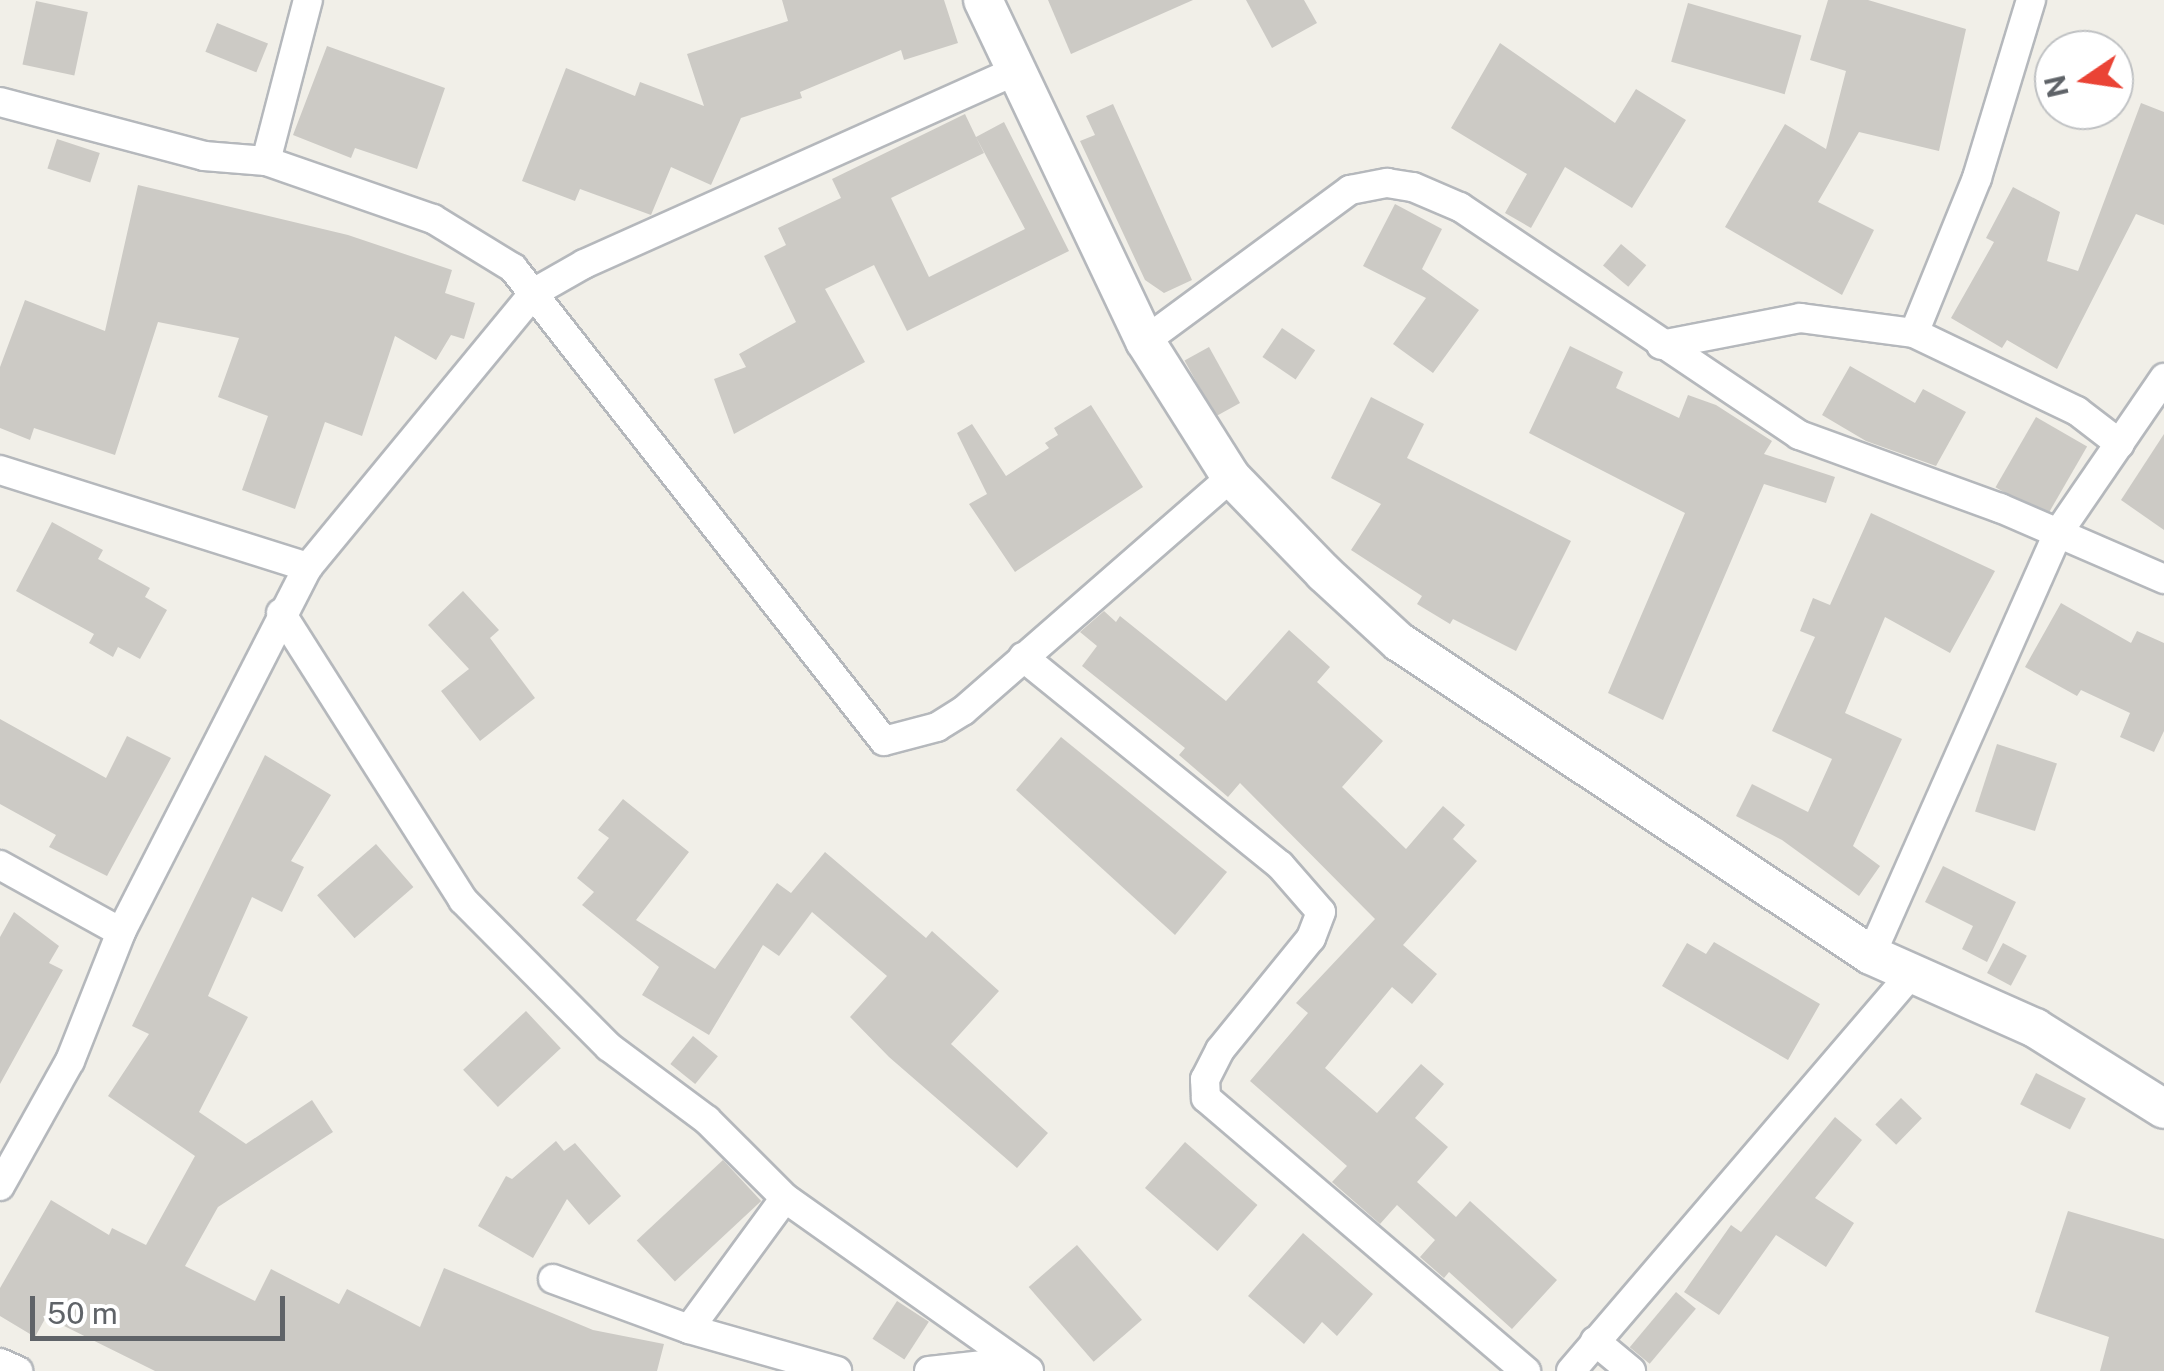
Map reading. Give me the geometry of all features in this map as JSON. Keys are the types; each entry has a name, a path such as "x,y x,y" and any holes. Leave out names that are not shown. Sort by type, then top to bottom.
{"street":[{"path":"266,161 308,0"},
{"path":"986,1 1145,341 1231,476 1400,642 1871,955 2035,1028 2164,1109"},
{"path":"1914,333 1977,178 2019,4"},
{"path":"0,1186 70,1062 121,932 281,613 308,567 535,292 1015,70"},
{"path":"0,102 204,156 266,161 433,219 479,243 535,292 884,741 950,719 1231,476"},
{"path":"1145,341 1350,190 1387,183 1460,208 1799,435 2058,533 2164,579"},
{"path":"1661,345 1800,318 1914,333 2077,411 2120,444"},
{"path":"1871,955 2058,533 2164,378"},
{"path":"0,470 308,567"},
{"path":"281,613 463,900 609,1047 707,1120 785,1198 924,1292 1020,1366"},
{"path":"1023,657 1280,866 1321,912 1312,938 1220,1050 1205,1079 1206,1098 1526,1371"},
{"path":"0,865 121,932"},
{"path":"1570,1371 1911,974"},
{"path":"689,1329 785,1198"},
{"path":"552,1279 689,1329 837,1371"},
{"path":"1595,1341 1631,1371"},
{"path":"0,1363 18,1371"},
{"path":"928,1371 1020,1366"}],"building":[{"path":"782,0 944,0 958,43 904,60 901,50 800,92 802,98 741,118 711,185 671,167 651,215 580,189 575,201 522,181 566,68 635,96 640,82 704,106 687,54 788,21"},
{"path":"1048,0 1193,0 1071,54"},
{"path":"1246,0 1304,0 1317,23 1272,48"},
{"path":"1828,0 1868,0 1966,29 1939,151 1859,132 1818,202 1874,230 1842,295 1725,227 1785,124 1826,149 1846,71 1810,60"},
{"path":"36,1 88,12 74,76 22,65"},
{"path":"1688,3 1801,36 1785,94 1671,62"},
{"path":"217,23 268,44 256,72 205,52"},
{"path":"1500,43 1615,123 1636,89 1686,120 1632,208 1565,167 1531,228 1505,213 1527,174 1451,128"},
{"path":"327,46 445,88 417,169 355,148 351,158 293,135"},
{"path":"2141,103 2164,112 2164,225 2136,214 2057,369 2007,340 2002,348 1951,318 1994,242 1986,238 2013,187 2060,212 2047,261 2078,271"},
{"path":"1113,104 1192,280 1164,293 1145,280 1080,141 1095,135 1086,116"},
{"path":"965,114 976,137 1004,122 1069,251 907,331 874,265 825,289 865,362 734,434 714,379 746,367 739,354 796,322 764,256 786,245 778,228 841,198 832,179","holes":["976,137 1025,229 929,277 891,198 984,153"]},
{"path":"57,139 100,153 90,182 47,168"},
{"path":"138,185 348,235 452,270 445,293 475,303 464,339 451,335 436,360 395,336 362,436 325,422 295,509 242,490 268,416 218,397 239,338 158,322 115,455 34,428 30,440 0,428 0,367 25,300 105,331"},
{"path":"1395,204 1442,229 1422,269 1479,310 1433,373 1393,344 1426,298 1363,266"},
{"path":"1621,244 1646,265 1628,287 1603,265"},
{"path":"1282,328 1315,350 1296,379 1262,357"},
{"path":"1570,346 1623,372 1616,388 1679,418 1688,395 1716,405 1772,441 1764,454 1835,477 1826,503 1764,484 1663,720 1608,693 1685,513 1529,433"},
{"path":"1209,347 1240,403 1216,417 1185,361"},
{"path":"1850,366 1915,403 1923,389 1966,412 1936,466 1866,441 1822,415"},
{"path":"1371,397 1424,424 1407,458 1571,541 1516,651 1453,619 1450,624 1417,604 1422,596 1351,550 1381,504 1331,478"},
{"path":"1091,405 1143,487 1015,572 969,504 987,494 957,433 972,424 1006,476 1049,448 1045,443 1058,435 1054,428"},
{"path":"2036,417 2087,446 2047,517 1996,487"},
{"path":"2164,434 2164,530 2121,500"},
{"path":"1871,513 1995,571 1950,653 1885,617 1845,713 1902,739 1853,846 1880,866 1859,896 1782,840 1736,816 1752,784 1808,812 1832,759 1772,731 1815,637 1800,631 1813,598 1830,605"},
{"path":"52,522 103,550 98,559 150,588 145,597 167,610 140,659 118,647 113,657 89,643 94,634 16,591"},
{"path":"463,591 499,630 490,638 535,698 480,741 441,691 469,669 428,625"},
{"path":"2061,603 2131,643 2137,631 2164,643 2164,731 2154,752 2120,737 2130,713 2081,690 2077,696 2025,667"},
{"path":"1104,611 1116,622 1120,616 1226,701 1289,630 1330,667 1317,682 1383,741 1342,787 1406,849 1443,806 1465,825 1453,839 1477,861 1403,945 1437,974 1412,1004 1392,987 1325,1068 1377,1113 1421,1064 1444,1084 1415,1118 1448,1147 1417,1182 1456,1217 1470,1201 1557,1280 1512,1329 1449,1272 1444,1278 1420,1257 1435,1240 1397,1205 1380,1224 1332,1182 1347,1166 1250,1081 1308,1013 1296,1003 1375,919 1240,783 1228,797 1179,755 1185,748 1082,666 1097,646 1080,632"},
{"path":"0,719 106,778 127,736 171,758 107,876 49,847 56,835 0,804"},
{"path":"1061,737 1227,872 1175,935 1016,790"},
{"path":"1997,744 2057,763 2035,831 1975,812"},
{"path":"265,755 331,795 291,861 304,867 282,912 252,897 208,996 248,1017 199,1112 246,1144 312,1100 333,1132 218,1207 185,1266 255,1301 271,1269 339,1304 347,1289 420,1327 444,1268 593,1330 664,1344 657,1371 155,1371 46,1317 35,1337 0,1316 0,1288 51,1200 109,1235 112,1228 146,1245 195,1156 108,1096 149,1034 132,1026"},
{"path":"623,799 689,852 636,920 715,969 777,883 791,893 825,852 926,938 932,931 999,991 951,1044 1048,1133 1017,1168 889,1057 850,1017 887,976 812,912 779,956 763,945 709,1035 642,995 659,967 582,905 594,892 577,878 609,838 598,830"},
{"path":"376,844 413,887 355,938 317,895"},
{"path":"1943,866 2016,902 1987,962 1962,949 1973,926 1925,902"},
{"path":"14,912 59,946 49,963 63,970 0,1084 0,937"},
{"path":"1714,942 1820,1004 1788,1060 1662,986 1687,943 1706,954"},
{"path":"2003,943 2027,956 2011,986 1987,973"},
{"path":"526,1011 561,1048 498,1107 463,1070"},
{"path":"693,1036 718,1056 695,1084 670,1064"},
{"path":"2036,1073 2086,1098 2070,1130 2020,1104"},
{"path":"1901,1098 1922,1118 1896,1145 1875,1125"},
{"path":"1835,1117 1862,1140 1815,1198 1854,1223 1826,1267 1776,1235 1719,1315 1684,1292 1731,1225 1741,1232"},
{"path":"556,1141 564,1151 575,1143 621,1196 589,1225 567,1199 533,1258 478,1226 506,1176 512,1179"},
{"path":"1185,1142 1257,1205 1217,1251 1145,1188"},
{"path":"723,1160 761,1201 675,1281 637,1240"},
{"path":"2068,1211 2164,1239 2164,1371 2100,1371 2109,1337 2035,1312"},
{"path":"1303,1233 1373,1294 1337,1336 1322,1322 1304,1344 1248,1296"},
{"path":"1077,1245 1142,1320 1094,1362 1029,1287"},
{"path":"1676,1292 1696,1309 1650,1364 1630,1347"},
{"path":"897,1301 929,1322 904,1359 872,1339"}]}
